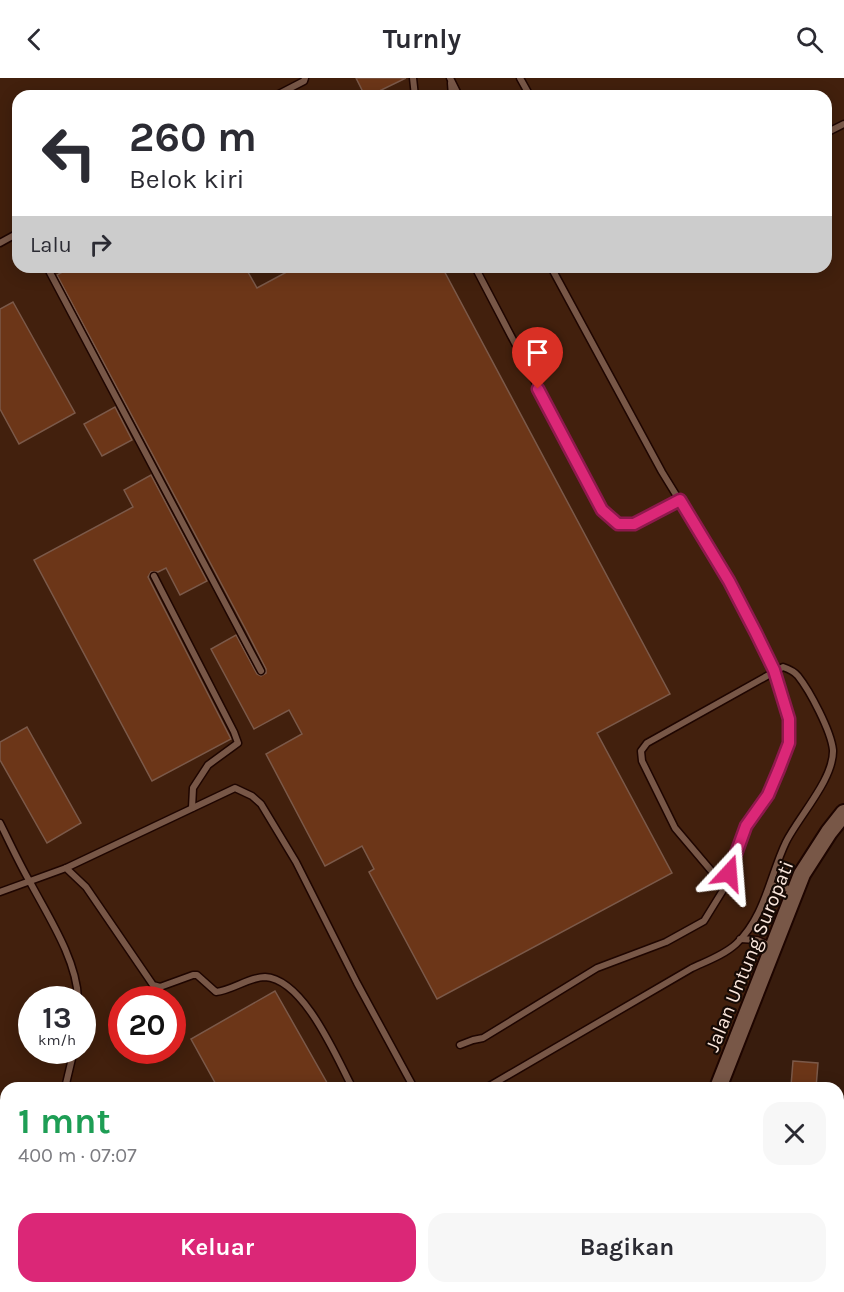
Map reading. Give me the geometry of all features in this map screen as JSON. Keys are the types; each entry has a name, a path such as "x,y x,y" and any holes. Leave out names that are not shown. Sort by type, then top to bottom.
{"main road":[{"name":"Jalan Untung Suropati","path":"720,1082 802,874 844,813"}],"lane":[{"path":"287,90 304,81 305,78"},
{"path":"50,273 261,671"},
{"path":"478,273 602,510 618,524 634,524 680,500"},
{"path":"460,1045 483,1038 597,968 666,942 704,921 725,886 732,860 746,826 768,795 789,743 789,719 774,670 729,581 662,472 554,273"},
{"path":"154,576 238,744 208,765 193,788 192,807"},
{"path":"496,1082 654,989 724,953 740,939 749,926 771,885 786,843 830,771 833,750 826,725 797,674 783,667 647,743 641,751 642,761 675,828 725,886"},
{"path":"0,892 66,868 235,788 252,796 261,804 296,862 357,983 411,1082"},
{"path":"0,824 50,918 77,986"},
{"path":"66,868 86,887 153,985 160,987 197,975 216,992 263,977 278,979 318,1020 349,1082"},
{"path":"771,885 795,891"},
{"path":"740,939 757,940 773,946"},
{"path":"66,1082 71,1064"}],"shaded area":[{"path":"0,78 844,78 844,809 805,864 717,1082 0,1082"}],"building":[{"path":"356,78 406,78 381,90 362,90"},
{"path":"60,273 248,273 257,288 285,273 445,273 670,694 597,733 672,873 437,999 369,872 374,869 362,846 325,866 266,754 302,734 289,710 254,729 211,649 236,635 257,674 261,676 266,673 246,630 57,275"},
{"path":"13,302 75,413 19,444 0,409 0,309"},
{"path":"115,407 132,440 102,456 84,424"},
{"path":"151,475 207,581 180,595 166,568 158,572 151,572 148,577 231,739 152,781 34,560 133,507 124,490"},
{"path":"27,727 81,823 47,843 0,760 0,742"},
{"path":"275,991 327,1082 215,1082 191,1039"},
{"path":"793,1061 818,1063 816,1082 791,1082"}],"route":[{"path":"538,389 602,510 618,524 634,524 680,500 729,581 774,670 789,719 789,743 768,795 746,826 729,873"}]}
